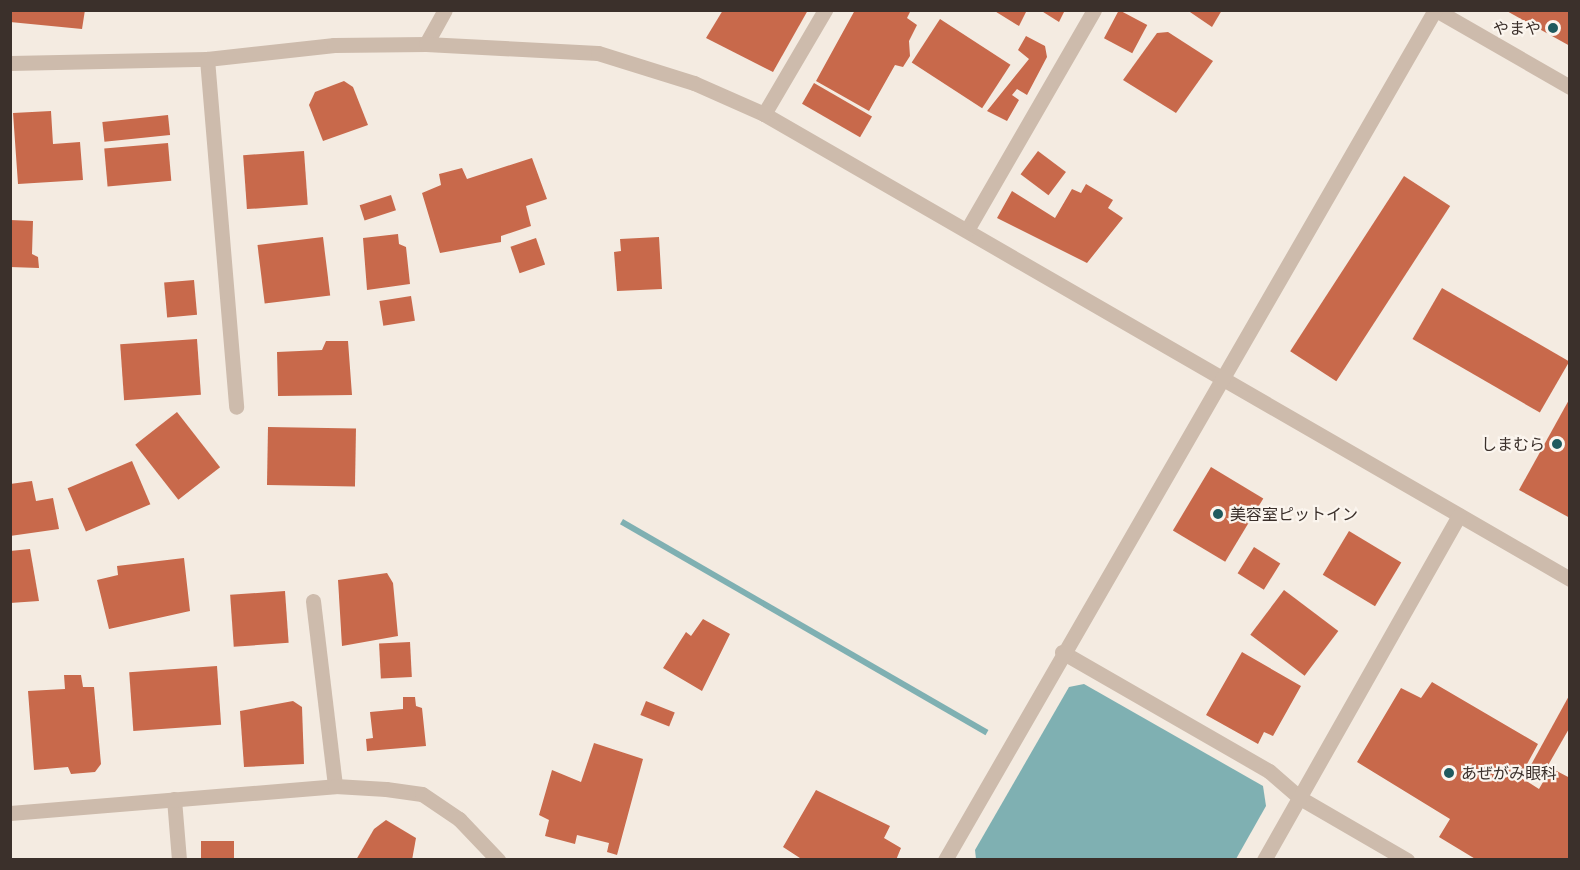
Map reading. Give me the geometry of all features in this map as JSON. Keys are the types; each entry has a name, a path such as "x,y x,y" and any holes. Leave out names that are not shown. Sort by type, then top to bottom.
{"street":[{"path":"426,44 445,10"},
{"path":"764,114 825,10"},
{"path":"967,230 1094,10"},
{"path":"945,860 1218,379 1435,10 1569,87"},
{"path":"10,63 207,59 334,45 426,44 598,54 694,83 764,114 1196,361 1218,379 1569,579"},
{"path":"207,59 236,407"},
{"path":"1264,860 1459,515"},
{"path":"313,601 335,786"},
{"path":"1062,652 1269,771 1300,798 1407,860"},
{"path":"10,813 335,786 422,794 459,819 498,860"},
{"path":"174,799 179,860"}],"water":[{"path":"623,519 988,730 985,735 620,524"},
{"path":"1084,684 1263,786 1266,806 1236,859 976,859 975,850 1069,687"}],"building":[{"path":"10,10 85,10 82,29 10,22"},
{"path":"723,10 808,10 773,72 706,38"},
{"path":"855,10 911,10 907,18 917,25 909,41 910,56 903,67 895,65 869,111 816,81"},
{"path":"993,10 1027,10 1019,26"},
{"path":"1040,10 1065,10 1059,22"},
{"path":"1119,10 1147,25 1132,53 1104,38"},
{"path":"1187,10 1222,10 1212,27"},
{"name":"やまや","path":"1505,10 1570,10 1570,46"},
{"path":"940,19 1010,65 982,108 912,63"},
{"path":"1168,32 1213,61 1176,113 1123,80 1157,33"},
{"path":"1026,36 1045,46 1047,57 1027,95 1017,89 1012,95 1019,100 1007,121 987,111 1029,59 1018,50"},
{"path":"344,81 353,87 368,125 323,141 309,105 315,92"},
{"path":"814,83 872,116 860,137 802,104"},
{"path":"51,111 53,144 80,142 83,180 18,184 13,113"},
{"path":"168,115 170,135 104,142 102,122"},
{"path":"168,143 171,181 108,186 104,149"},
{"path":"304,151 308,205 247,209 243,155"},
{"path":"1038,151 1066,172 1048,195 1021,174"},
{"path":"532,158 547,199 526,206 531,226 501,236 501,242 440,253 422,193 441,185 439,174 462,168 467,179"},
{"path":"1404,176 1450,206 1336,381 1290,351"},
{"path":"1086,184 1113,200 1108,208 1123,218 1087,263 997,218 1012,191 1055,218 1072,189 1081,193"},
{"path":"391,195 396,210 365,220 360,205"},
{"path":"10,220 33,221 32,254 38,257 39,268 10,267"},
{"path":"398,234 399,244 406,247 410,284 367,290 363,238"},
{"path":"323,237 330,296 265,304 257,245"},
{"path":"659,237 662,289 617,291 614,252 621,251 620,239"},
{"path":"536,238 545,264 520,273 510,247"},
{"path":"194,280 197,315 167,317 164,283"},
{"path":"1442,288 1569,362 1540,413 1412,339"},
{"path":"411,296 415,321 383,326 379,301"},
{"path":"197,339 201,395 124,400 120,344"},
{"path":"326,341 348,341 352,395 278,396 277,352 322,350"},
{"name":"しまむら","path":"1570,398 1570,518 1519,490"},
{"path":"177,412 220,467 178,500 135,445"},
{"path":"268,427 356,429 355,487 267,485"},
{"path":"132,461 150,504 86,532 68,488"},
{"name":"美容室ピットイン","path":"1211,467 1263,498 1225,562 1173,530"},
{"path":"32,481 36,501 53,498 59,529 10,536 10,484"},
{"path":"1349,531 1401,562 1375,606 1323,575"},
{"path":"1254,547 1280,563 1264,590 1238,573"},
{"path":"30,549 39,601 10,603 10,551"},
{"path":"184,558 190,611 109,629 97,580 118,575 117,566"},
{"path":"387,573 393,583 398,636 342,646 338,580"},
{"path":"1284,590 1338,631 1305,676 1250,635"},
{"path":"285,591 289,643 234,647 230,595"},
{"path":"703,619 730,634 702,691 663,668 686,632 691,636"},
{"path":"410,642 412,677 381,679 379,644"},
{"path":"1242,652 1301,686 1273,736 1264,732 1258,744 1206,715"},
{"path":"217,666 221,725 133,731 129,672"},
{"path":"64,675 81,675 83,687 94,687 101,764 95,772 71,774 68,767 34,770 28,691 65,689"},
{"name":"あぜがみ眼科","path":"1432,682 1538,744 1520,777 1539,789 1551,768 1570,778 1568,860 1477,860 1439,837 1450,819 1357,762 1401,688 1421,698"},
{"path":"1570,694 1570,727 1539,781 1526,774"},
{"path":"403,697 415,697 416,706 422,708 426,746 367,751 366,739 373,738 370,712 403,709"},
{"path":"293,701 302,707 304,764 244,767 240,711"},
{"path":"646,701 675,713 669,727 640,715"},
{"path":"594,743 643,759 617,855 607,852 609,843 577,835 575,844 545,836 549,820 539,815 552,770 581,782"},
{"path":"816,790 890,826 884,838 901,848 896,860 803,860 783,847"},
{"path":"386,820 416,838 412,860 356,860 374,829"},
{"path":"201,841 234,841 234,860 201,860"}],"place":[{"name":"やまや","path":"1553,28"},
{"name":"しまむら","path":"1557,444"},
{"name":"美容室ピットイン","path":"1218,514"},
{"name":"あぜがみ眼科","path":"1449,773"}]}
